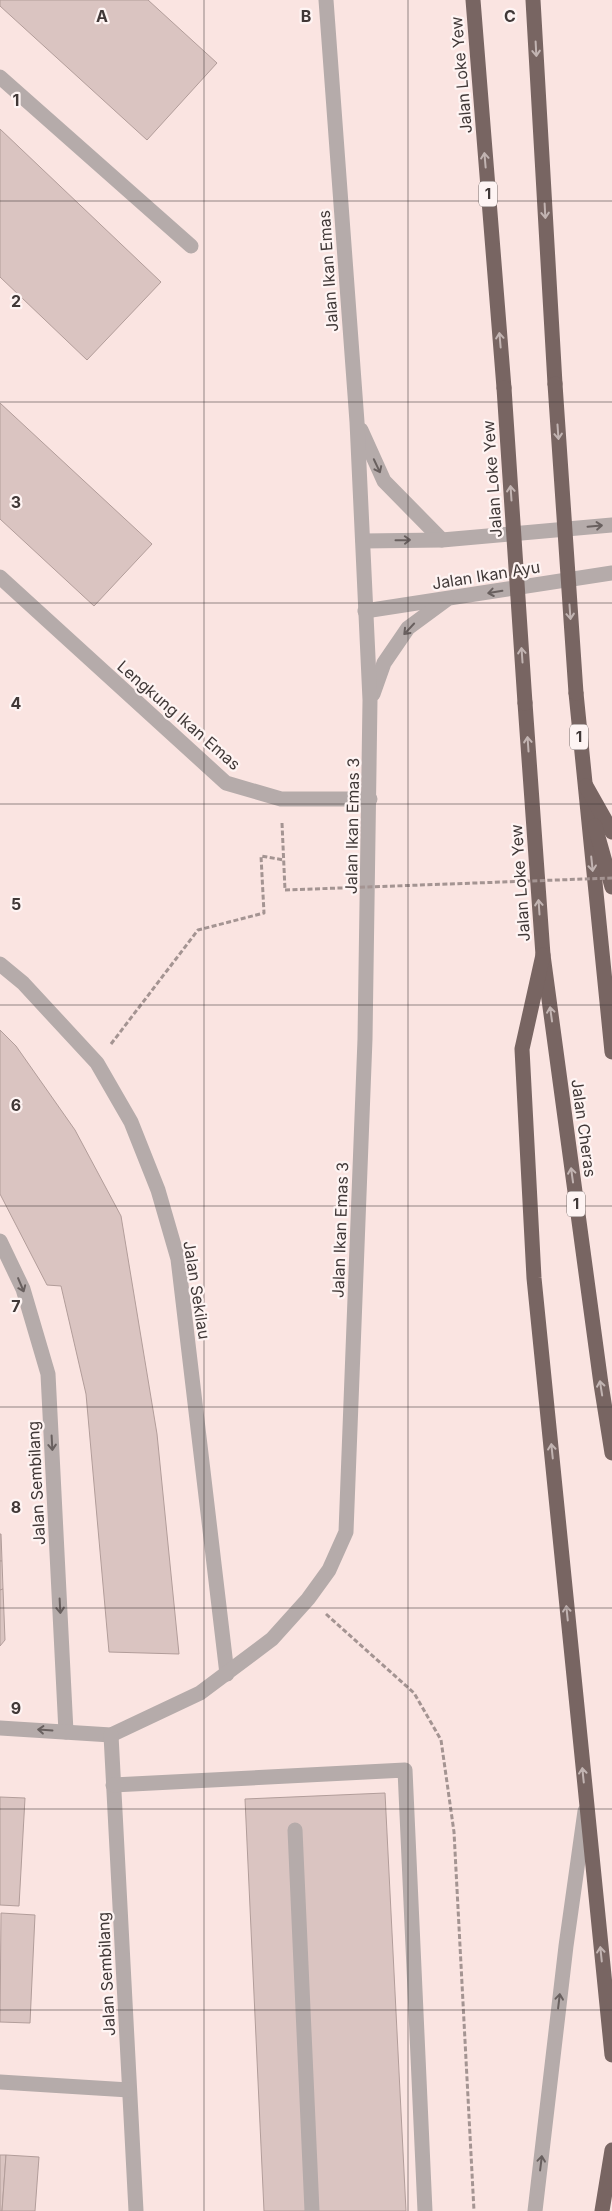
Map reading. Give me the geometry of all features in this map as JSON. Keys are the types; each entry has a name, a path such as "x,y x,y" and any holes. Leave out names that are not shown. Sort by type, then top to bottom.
{"highway":[{"name":"Jalan Loke Yew","path":"473,0 504,388 543,955"},
{"name":"1","path":"533,0 555,384 576,693 583,781 612,1052"},
{"path":"583,781 612,832"},
{"path":"583,781 612,887"},
{"path":"543,955 522,1049 534,1278 612,2055"},
{"name":"Jalan Cheras","path":"543,955 600,1384 612,1453"},
{"path":"602,2211 612,2150"}],"street":[{"name":"Jalan Ikan Emas","path":"326,0 357,422 365,611"},
{"path":"0,77 190,246"},
{"path":"357,422 384,481 442,540"},
{"path":"363,541 442,540 612,525"},
{"name":"Jalan Ikan Ayu","path":"365,611 612,573"},
{"name":"Lengkung Ikan Emas","path":"0,577 226,783 281,799 370,799"},
{"path":"370,700 384,663 408,628 447,599"},
{"name":"Jalan Ikan Emas 3","path":"111,1735 200,1693 272,1639 308,1599 330,1570 346,1532 366,1039 370,700 365,611"},
{"name":"Jalan Sekilau","path":"0,964 22,983 96,1063 131,1122 158,1190 178,1259 227,1674"},
{"name":"Jalan Sembilang","path":"0,1241 23,1289 48,1374 66,1732"},
{"path":"0,1728 111,1735"},
{"name":"Jalan Sembilang","path":"111,1735 136,2211"},
{"path":"113,1785 405,1770 425,2211"},
{"path":"535,2211 566,1946 586,1804"},
{"path":"295,1830 312,2211"},
{"path":"0,2082 129,2090"}],"path":[{"path":"281,799 285,890 612,878"},
{"path":"96,1063 198,930 264,913 261,856 284,860"}],"building":[{"path":"0,0 148,0 217,63 147,140 0,6"},
{"path":"0,129 161,282 87,360 0,277"},
{"path":"0,403 152,544 94,606 0,519"},
{"path":"0,1030 16,1046 75,1130 121,1216 157,1434 179,1654 109,1652 86,1394 61,1286 47,1285 0,1194"},
{"path":"1,1534 2,1561 0,1561"},
{"path":"0,1561 2,1561 3,1589 0,1590"},
{"path":"3,1589 5,1640 0,1646 0,1590"},
{"path":"385,1793 406,2211 264,2211 245,1799"},
{"path":"0,1797 25,1798 19,1906 0,1905"},
{"path":"1,1913 35,1915 30,2023 0,2022"},
{"path":"0,2155 6,2155 2,2211 0,2211"},
{"path":"6,2155 39,2157 35,2211 2,2211"}]}
